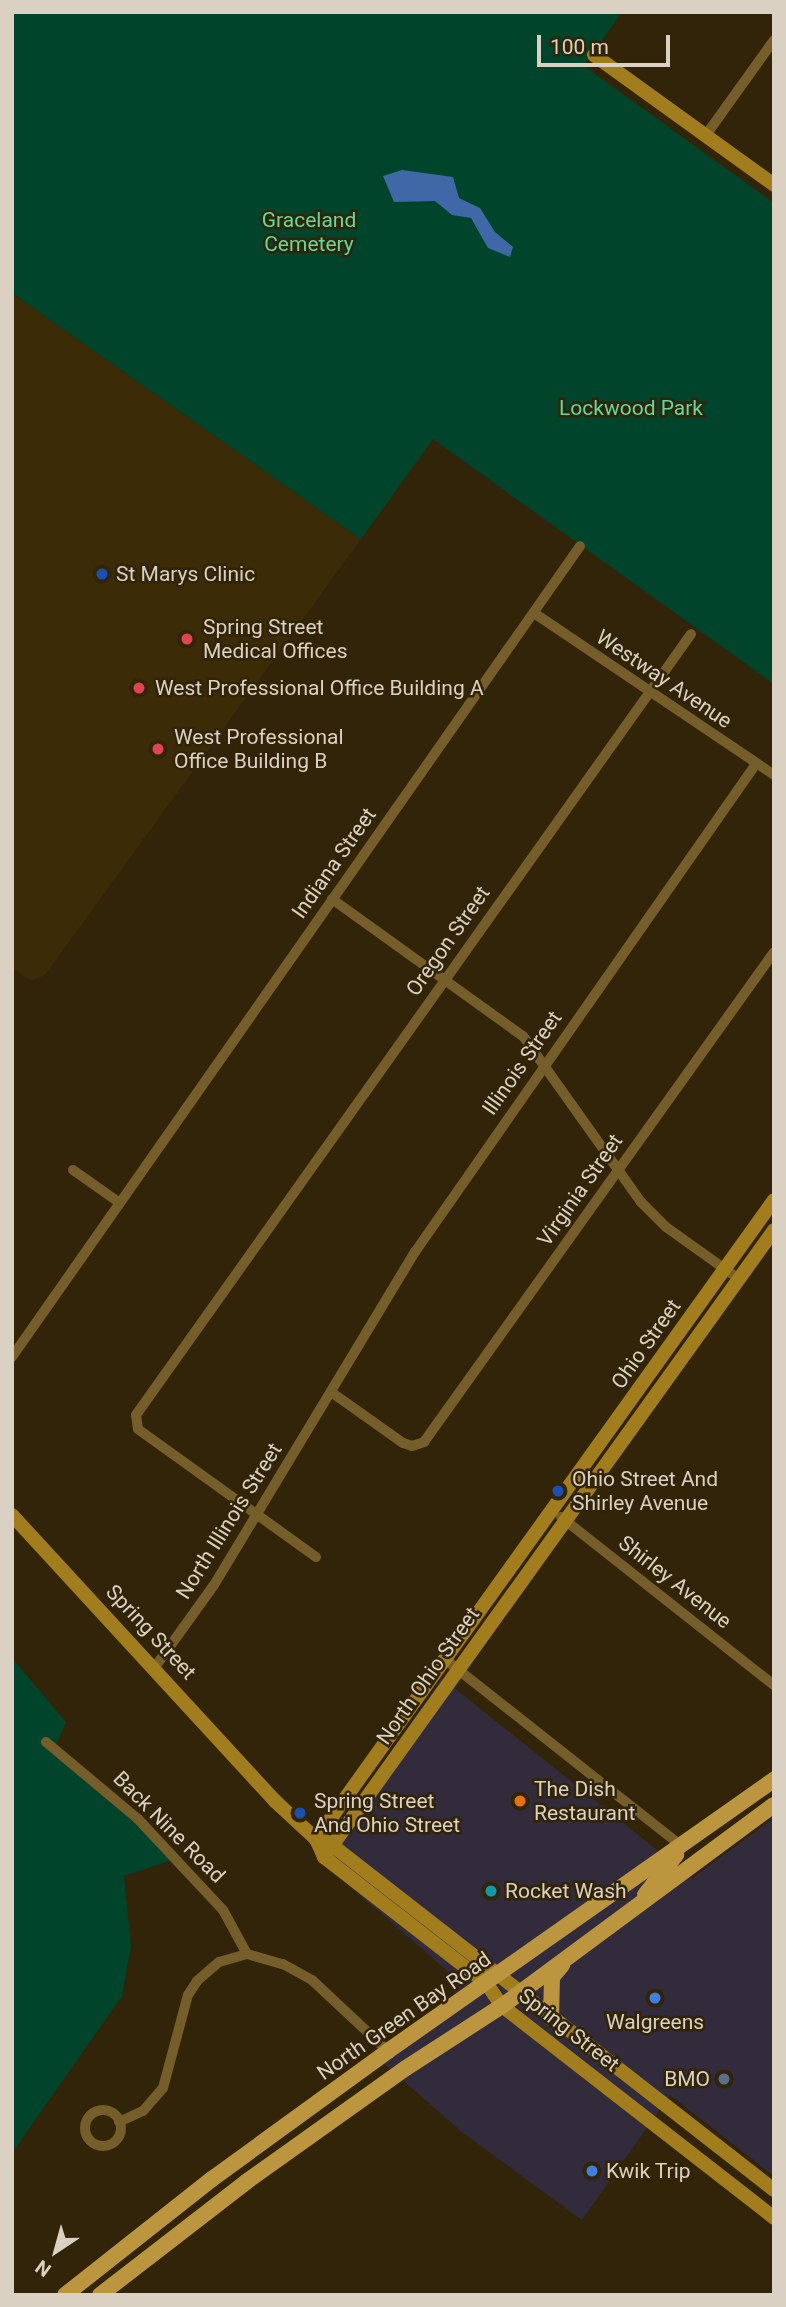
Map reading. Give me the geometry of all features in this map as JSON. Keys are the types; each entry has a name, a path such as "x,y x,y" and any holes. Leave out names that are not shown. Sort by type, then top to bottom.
{"main road":[{"name":"North Green Bay Road","path":"65,2295 194,2193 388,2051 494,1980 774,1780"},
{"path":"703,1859 745,1802"},
{"name":"North Green Bay Road","path":"100,2295 246,2182 405,2068 502,2006 774,1805"},
{"path":"637,1905 675,1858 680,1845"},
{"path":"551,2018 552,1977 566,1959"}],"street":[{"path":"706,135 774,40"},
{"path":"594,55 774,185"},
{"name":"Indiana Street","path":"12,1357 580,546"},
{"name":"Westway Avenue","path":"534,612 774,775"},
{"name":"Oregon Street","path":"257,1514 138,1429 138,1412 691,634"},
{"name":"Illinois Street","path":"331,1392 415,1252 756,764"},
{"path":"332,899 508,1023 544,1064 653,1215 739,1279"},
{"name":"Virginia Street","path":"331,1392 403,1443 414,1446 424,1441 774,952"},
{"path":"73,1170 120,1203"},
{"name":"Ohio Street","path":"565,1520 671,1345 774,1200"},
{"name":"Ohio Street","path":"552,1510 684,1355 774,1230"},
{"path":"671,1345 684,1355"},
{"name":"North Illinois Street","path":"155,1667 214,1585 331,1392"},
{"name":"Shirley Avenue","path":"552,1510 774,1685"},
{"name":"North Ohio Street","path":"316,1839 552,1510"},
{"path":"257,1514 316,1557"},
{"name":"Spring Street","path":"12,1515 155,1667 275,1801 316,1839 324,1857 494,1980 520,1992 774,2190"},
{"name":"North Ohio Street","path":"324,1857 565,1520"},
{"path":"446,1660 680,1845"},
{"name":"Back Nine Road","path":"46,1742 138,1819 223,1910 247,1954"},
{"path":"381,1749 396,1757"},
{"path":"351,1791 365,1801"},
{"name":"Spring Street","path":"316,1839 334,1843 494,1980 502,2006 774,2218"},
{"path":"120,2122 143,2111 163,2088 188,1994 197,1981 219,1962 247,1954 283,1964 312,1979 388,2051"}],"shaded area":[{"path":"12,293 361,539 45,975 31,981 12,968"},
{"path":"442,1678 692,1878 774,1818 774,2176 670,2095 582,2220 463,2133 374,2055 452,1999 459,1981 317,1858"}],"green space":[{"name":"Graceland Cemetery","path":"12,12 622,12 584,66 774,203 774,684 433,439 361,539 12,293"},
{"path":"12,1658 66,1722 55,1748 175,1859 124,1876 131,1946 122,1996 12,2153"}],"water":[{"path":"402,170 453,177 459,198 480,208 495,232 513,247 510,257 488,248 471,218 452,215 435,201 394,202 383,176"}],"place":[{"name":"St Marys Clinic","path":"102,574"},
{"name":"Spring Street Medical Offices","path":"187,639"},
{"name":"West Professional Office Building A","path":"139,688"},
{"name":"West Professional Office Building B","path":"158,749"},
{"name":"Ohio Street And Shirley Avenue","path":"558,1491"},
{"name":"The Dish Restaurant","path":"520,1801"},
{"name":"Spring Street And Ohio Street","path":"300,1813"},
{"name":"Rocket Wash","path":"491,1891"},
{"name":"Walgreens","path":"655,1998"},
{"name":"BMO","path":"724,2079"},
{"name":"Kwik Trip","path":"592,2171"}],"park label":[{"name":"Lockwood Park","path":"631,408"}]}
